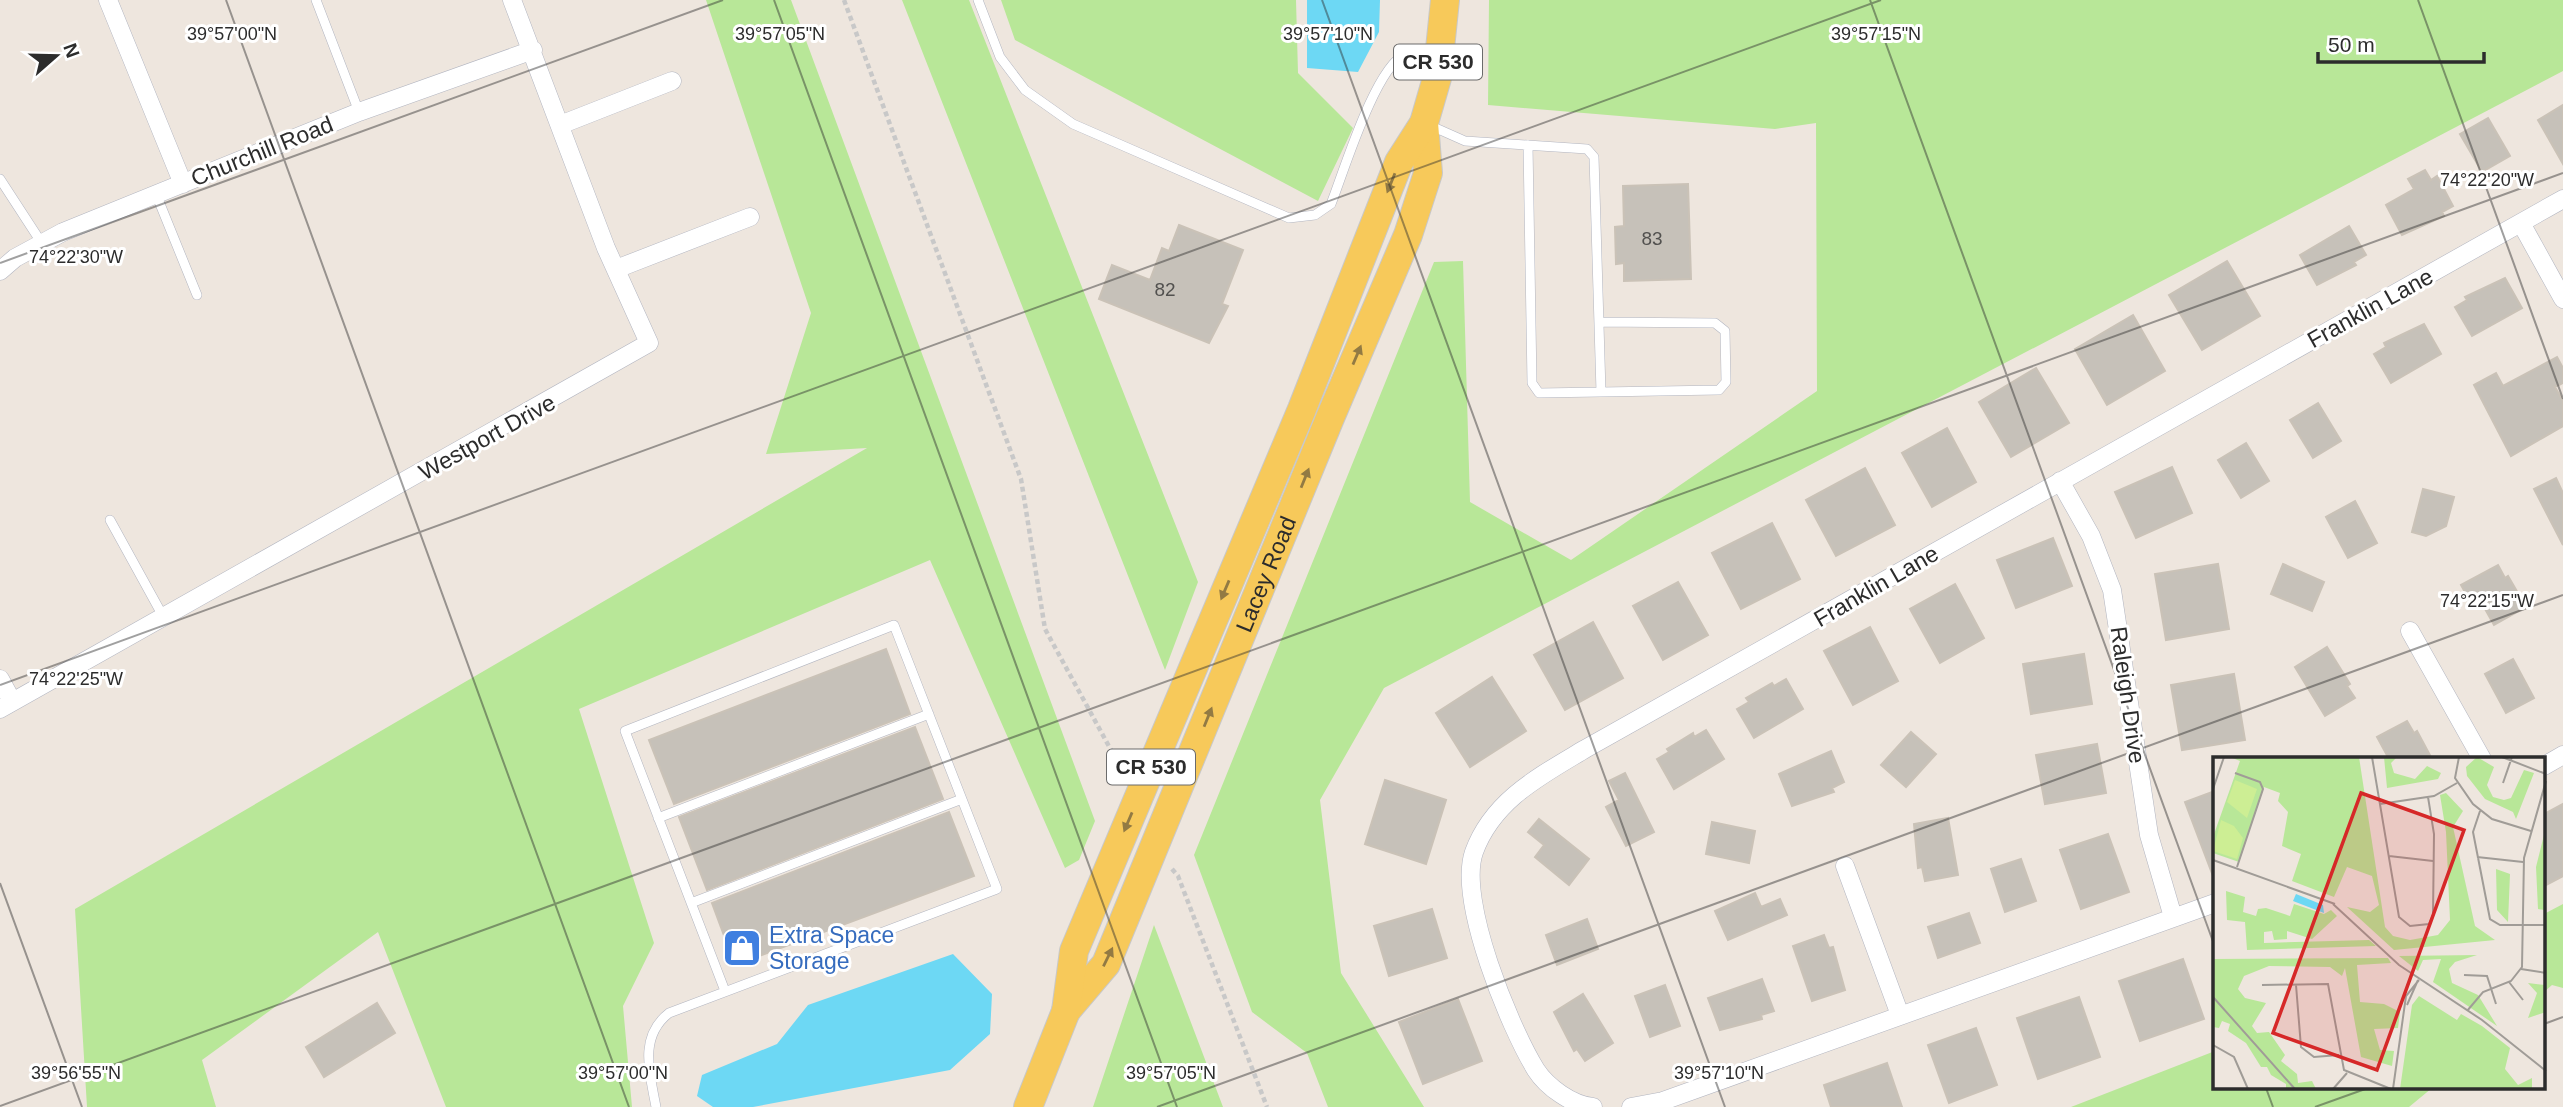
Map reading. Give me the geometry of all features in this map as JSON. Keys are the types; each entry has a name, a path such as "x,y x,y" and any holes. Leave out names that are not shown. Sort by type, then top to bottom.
{"main road":[{"name":"Lacey Road","path":"1028,1107 1066,1011 1074,951 1302,409 1399,162 1424,123 1437,78 1445,0"},
{"name":"Lacey Road","path":"1066,1011 1106,964 1416,211 1428,173 1424,123"},
{"path":"1302,409 1330,418"},
{"path":"1252,527 1281,538"}],"street":[{"path":"108,0 183,184"},
{"name":"Westport Drive","path":"6,705 649,344 616,269 512,0"},
{"name":"Churchill Road","path":"0,271 41,242 156,194 359,112 533,50"},
{"path":"560,125 671,80"},
{"name":"Franklin Lane","path":"1593,1107 1556,1091 1537,1072 1517,1032 1476,924 1470,884 1474,853 1499,808 1526,784 1550,770 2563,199"},
{"path":"616,269 750,217"},
{"path":"2521,223 2563,299"},
{"name":"Raleigh Drive","path":"2060,481 2091,536 2112,590 2149,835 2173,918"},
{"path":"2410,631 2481,757"},
{"path":"0,680 6,705"},
{"path":"2546,765 2563,755"},
{"path":"1846,866 1900,1015"},
{"path":"1631,1107 1663,1101 2213,904"}],"lane":[{"path":"316,0 359,112"},
{"path":"978,0 1000,57 1025,90 1073,124 1289,218 1315,215 1331,204 1375,91 1392,62 1408,52 1440,51"},
{"path":"1424,123 1465,141 1587,149 1594,156 1601,391"},
{"path":"1528,145 1532,383 1539,393 1719,390 1726,382 1725,331 1715,323 1599,322"},
{"path":"0,179 41,242"},
{"path":"156,194 197,295"},
{"path":"110,520 164,618"},
{"path":"656,1107 648,1058 650,1037 658,1021 669,1013 998,889 894,625 625,731 725,991"},
{"path":"658,818 929,714"},
{"path":"691,903 962,799"}],"path":[{"path":"845,0 1021,479 1045,629 1124,774 1143,786"},
{"path":"1153,847 1178,876 1266,1107"}],"green space":[{"path":"706,0 791,0 1095,821 1079,860 1065,868 930,560 579,709 654,943 623,1006 632,1107 446,1107 378,932 202,1060 216,1107 87,1107 75,909 867,448 766,454 811,313"},
{"path":"902,0 969,0 1198,582 1165,670"},
{"path":"1001,0 1296,0 1298,73 1353,128 1318,201 1015,40"},
{"path":"1489,0 2563,0 2563,71 1384,688 1320,800 1341,973 1424,1107 1328,1107 1307,1053 1252,1012 1194,855 1434,262 1463,261 1470,502 1571,560 1817,391 1816,123 1775,129 1488,105"},
{"path":"2563,904 2563,988 2552,985 2546,990 2546,913"},
{"path":"1154,925 1223,1107 1093,1107"},
{"path":"2213,1052 2213,1090 2430,1090 2409,1107 2071,1107"}],"water":[{"path":"1307,0 1380,0 1379,32 1358,72 1307,68"},
{"path":"953,954 992,994 990,1034 950,1070 753,1107 713,1107 697,1096 702,1075 777,1044 808,1005"}],"building":[{"path":"2563,105 2563,164 2538,120"},
{"path":"2488,118 2510,156 2482,172 2460,134"},
{"path":"2425,170 2431,180 2437,176 2453,206 2442,212 2444,216 2402,235 2386,205 2414,189 2408,179"},
{"path":"1688,184 1691,279 1624,281 1624,263 1616,264 1615,227 1624,226 1623,186"},
{"path":"1179,225 1243,250 1222,304 1228,306 1209,343 1099,299 1112,265 1150,280 1162,248 1169,251"},
{"path":"2349,226 2366,255 2354,262 2356,265 2317,285 2300,255"},
{"path":"2227,261 2260,316 2202,350 2169,295"},
{"path":"2505,278 2522,308 2472,336 2455,307 2467,300 2465,297"},
{"path":"2133,315 2165,371 2107,405 2075,349"},
{"path":"2424,324 2441,354 2391,383 2374,354 2386,347 2384,343"},
{"path":"2557,357 2563,368 2563,383 2555,387 2563,401 2563,426 2511,456 2474,385 2496,373 2503,386"},
{"path":"2036,368 2069,423 2011,457 1979,402"},
{"path":"2318,403 2341,441 2313,458 2290,420"},
{"path":"1947,428 1976,482 1932,507 1902,453"},
{"path":"2246,443 2269,481 2241,498 2218,460"},
{"path":"2172,467 2192,513 2136,538 2115,492"},
{"path":"1865,468 1895,525 1836,556 1806,500"},
{"path":"2556,478 2563,493 2563,545 2534,489"},
{"path":"2423,489 2454,497 2446,526 2426,536 2412,532"},
{"path":"2355,501 2377,543 2348,558 2326,517"},
{"path":"1772,523 1800,579 1741,609 1712,553"},
{"path":"2053,538 2072,586 2016,608 1997,560"},
{"path":"2218,564 2229,629 2166,640 2155,574"},
{"path":"2283,564 2324,582 2312,611 2271,594"},
{"path":"2498,565 2505,578 2508,576 2526,607 2494,625 2480,600 2472,605 2461,585"},
{"path":"1678,582 1708,635 1663,660 1633,606"},
{"path":"1955,584 1984,638 1940,663 1910,609"},
{"path":"1593,622 1623,678 1565,710 1534,655"},
{"path":"1870,627 1898,681 1853,705 1824,651"},
{"path":"2327,647 2350,684 2347,686 2355,698 2325,716 2295,667"},
{"path":"886,649 910,714 674,804 649,740"},
{"path":"2084,654 2092,704 2031,714 2023,664"},
{"path":"2513,659 2534,698 2506,713 2485,674"},
{"path":"2234,674 2245,740 2182,750 2171,685"},
{"path":"1492,677 1526,731 1470,767 1436,713"},
{"path":"1786,679 1803,709 1754,738 1737,709 1749,702 1746,698 1772,683 1774,686"},
{"path":"2407,721 2414,733 2417,731 2431,757 2388,757 2377,737"},
{"path":"915,727 943,799 707,890 679,817"},
{"path":"1706,730 1724,759 1674,789 1657,759 1669,752 1667,749 1693,733 1694,737"},
{"path":"1911,732 1936,754 1906,787 1881,765"},
{"path":"2097,744 2106,793 2045,804 2036,755"},
{"path":"1831,751 1844,782 1832,788 1834,792 1792,806 1779,774"},
{"path":"1625,773 1654,832 1626,846 1606,807 1619,800 1609,781"},
{"path":"1385,780 1446,800 1426,864 1365,844"},
{"path":"2213,792 2213,876 2185,802"},
{"path":"2563,804 2563,876 2546,885 2546,813"},
{"path":"949,812 974,876 735,965 712,903"},
{"path":"1948,818 1958,875 1925,881 1922,867 1918,868 1914,824"},
{"path":"1539,819 1589,859 1569,885 1535,857 1544,845 1528,832"},
{"path":"1712,822 1755,831 1749,863 1706,854"},
{"path":"2108,834 2129,892 2081,909 2060,850"},
{"path":"2021,859 2036,901 2005,912 1991,869"},
{"path":"1755,893 1761,907 1780,899 1787,915 1728,940 1715,911"},
{"path":"1432,909 1447,958 1389,976 1374,926"},
{"path":"1969,913 1980,943 1938,958 1928,927"},
{"path":"1587,919 1598,949 1557,965 1546,935"},
{"path":"1824,935 1829,948 1833,947 1845,990 1812,1001 1793,946"},
{"path":"2183,959 2204,1019 2140,1041 2119,981"},
{"path":"1762,979 1774,1011 1761,1015 1762,1019 1720,1030 1708,998"},
{"path":"1665,985 1680,1026 1650,1037 1635,996"},
{"path":"1583,994 1613,1043 1585,1061 1577,1049 1574,1051 1554,1012"},
{"path":"2079,997 2100,1057 2038,1079 2017,1018"},
{"path":"1458,999 1482,1061 1423,1084 1399,1022"},
{"path":"377,1003 395,1033 324,1077 306,1047"},
{"path":"1976,1028 1997,1085 1949,1103 1928,1045"},
{"path":"1887,1063 1902,1107 1831,1107 1824,1085"}],"place":[{"name":"Extra Space Storage","path":"742,948"}]}
